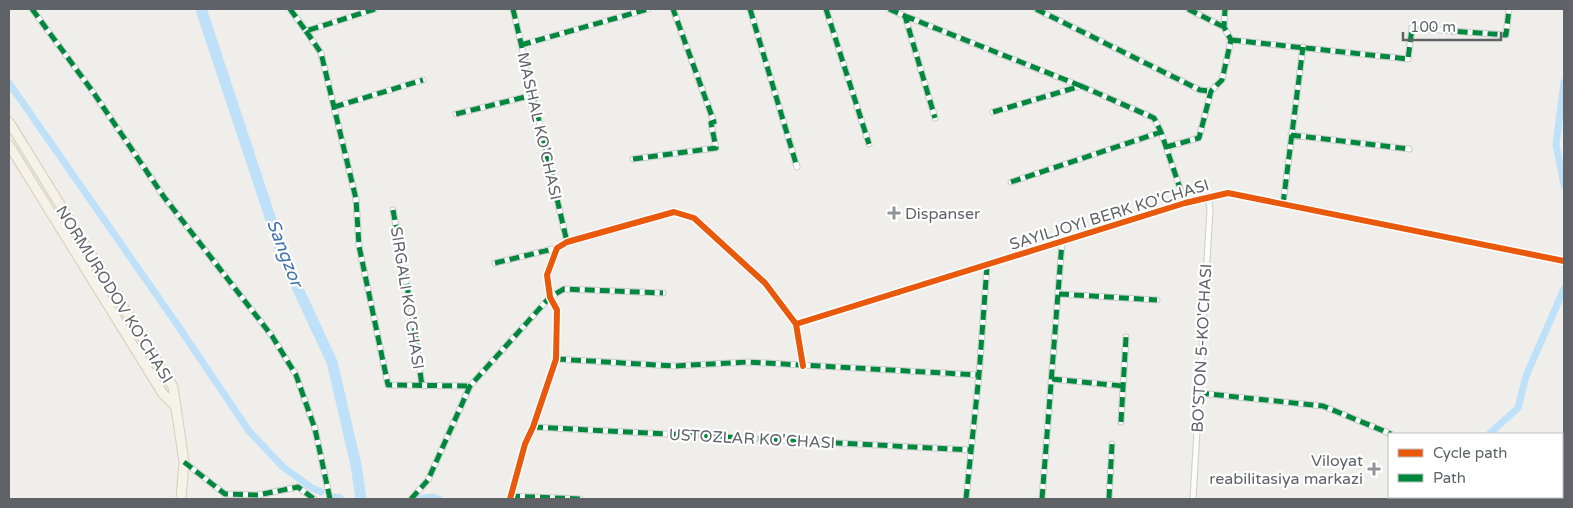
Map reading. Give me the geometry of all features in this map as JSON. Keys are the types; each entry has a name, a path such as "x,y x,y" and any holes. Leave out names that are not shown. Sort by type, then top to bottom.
{"main road":[{"name":"NORMURODOV KO'CHASI","path":"9,122 173,387 177,407"},
{"name":"NORMURODOV KO'CHASI","path":"9,145 162,394 177,407"},
{"path":"177,407 184,462 181,499"}],"street":[{"path":"32,9 93,92 164,197 272,336 296,374 315,428 330,499"},
{"path":"290,9 321,54 356,199 359,246 388,385 470,386"},
{"path":"306,32 375,9"},
{"name":"MASHAL KO'CHASI","path":"513,9 567,242"},
{"path":"521,45 648,9"},
{"path":"633,159 716,148 711,123 714,122 673,9"},
{"path":"750,9 797,167"},
{"path":"826,9 869,144"},
{"path":"889,9 1154,118 1161,132 1184,203"},
{"path":"1036,9 1200,90 1211,91"},
{"path":"1188,9 1224,27"},
{"path":"1166,147 1199,138 1211,91 1222,80 1231,40 1224,27 1225,9"},
{"path":"1231,40 1408,59 1412,28 1506,35 1509,9"},
{"path":"905,16 935,118"},
{"path":"1283,204 1303,47"},
{"path":"334,107 423,80"},
{"path":"992,112 1080,86"},
{"path":"456,114 533,95"},
{"path":"1011,182 1161,132"},
{"path":"1292,135 1409,149"},
{"name":"SAYILJOYI BERK KO'CHASI","path":"796,324 1184,203 1208,196 1228,193 1562,261"},
{"name":"BO'STON 5-KO'CHASI","path":"1193,499 1210,208 1208,196"},
{"name":"SIRGALI KO'CHASI","path":"393,210 413,319 422,386"},
{"path":"495,263 557,248 567,242 674,212 694,218 764,283 796,324 803,366"},
{"path":"1042,499 1062,242"},
{"path":"557,248 547,275 550,297 557,310 556,359 533,427 525,444 510,497 580,499"},
{"path":"966,499 979,375 987,266"},
{"path":"411,499 428,480 470,386 550,297 564,289 663,293"},
{"path":"1059,294 1157,300"},
{"path":"1121,422 1126,337"},
{"path":"556,359 674,366 748,362 979,375"},
{"path":"1052,379 1123,386"},
{"path":"1199,393 1323,406 1389,433"},
{"name":"USTOZLAR KO'CHASI","path":"533,427 972,450"},
{"path":"1109,499 1112,444"},
{"path":"184,462 225,494 258,495 298,488 314,499"}],"waterway":[{"name":"Sangzor","path":"201,9 284,259 332,362 356,465 361,499"},
{"path":"1564,82 1556,145 1564,185"},
{"path":"9,83 249,431 283,467 312,488 321,492"},
{"path":"1490,433 1518,408 1526,376 1564,289"},
{"path":"333,497 340,498"},
{"path":"415,499 433,497 439,499"}],"marked path":[{"path":"32,9 93,92 164,197 272,336 296,375 315,429 330,499"},
{"path":"290,9 306,31 375,9"},
{"path":"513,9 567,242"},
{"path":"521,45 648,9"},
{"path":"633,159 716,148 711,123 714,122 673,9"},
{"path":"750,9 797,167"},
{"path":"826,9 869,144"},
{"path":"889,9 905,16 935,118"},
{"path":"1036,9 1200,90 1211,91"},
{"path":"1188,9 1224,27"},
{"path":"1166,147 1199,138 1211,91 1222,80 1231,40 1224,27 1225,9"},
{"path":"1231,40 1408,59 1412,28 1506,35 1509,9"},
{"path":"905,16 1081,86"},
{"path":"306,31 321,53 356,199 359,246 388,385 470,386"},
{"path":"1283,204 1303,47"},
{"path":"334,107 423,80"},
{"path":"993,112 1081,86 1154,118 1161,132 1185,203"},
{"path":"456,114 533,95"},
{"path":"1011,182 1161,132"},
{"path":"1291,135 1409,149"},
{"path":"393,210 413,319 422,386"},
{"path":"1042,499 1062,242"},
{"path":"495,263 557,248"},
{"path":"966,499 979,375 987,266"},
{"path":"411,499 428,480 470,386 550,297 564,289 663,293"},
{"path":"1059,294 1157,300"},
{"path":"1121,422 1126,337"},
{"path":"556,359 674,366 748,362 979,375"},
{"path":"1052,379 1123,386"},
{"path":"1199,393 1323,406 1389,433"},
{"path":"533,427 971,450"},
{"path":"1109,499 1112,444"},
{"path":"184,462 225,494 258,495 298,487 314,499"},
{"path":"510,496 580,499"}],"cycle path":[{"path":"796,324 1185,203 1228,193 1564,261"},
{"path":"510,499 525,444 533,427 556,359 557,310 550,297 547,275 557,248 567,242 674,212 694,218 765,283 796,324 803,366"}],"place":[{"name":"Dispanser","path":"894,213"},
{"name":"Viloyat reabilitasiya markazi","path":"1374,469"}]}
